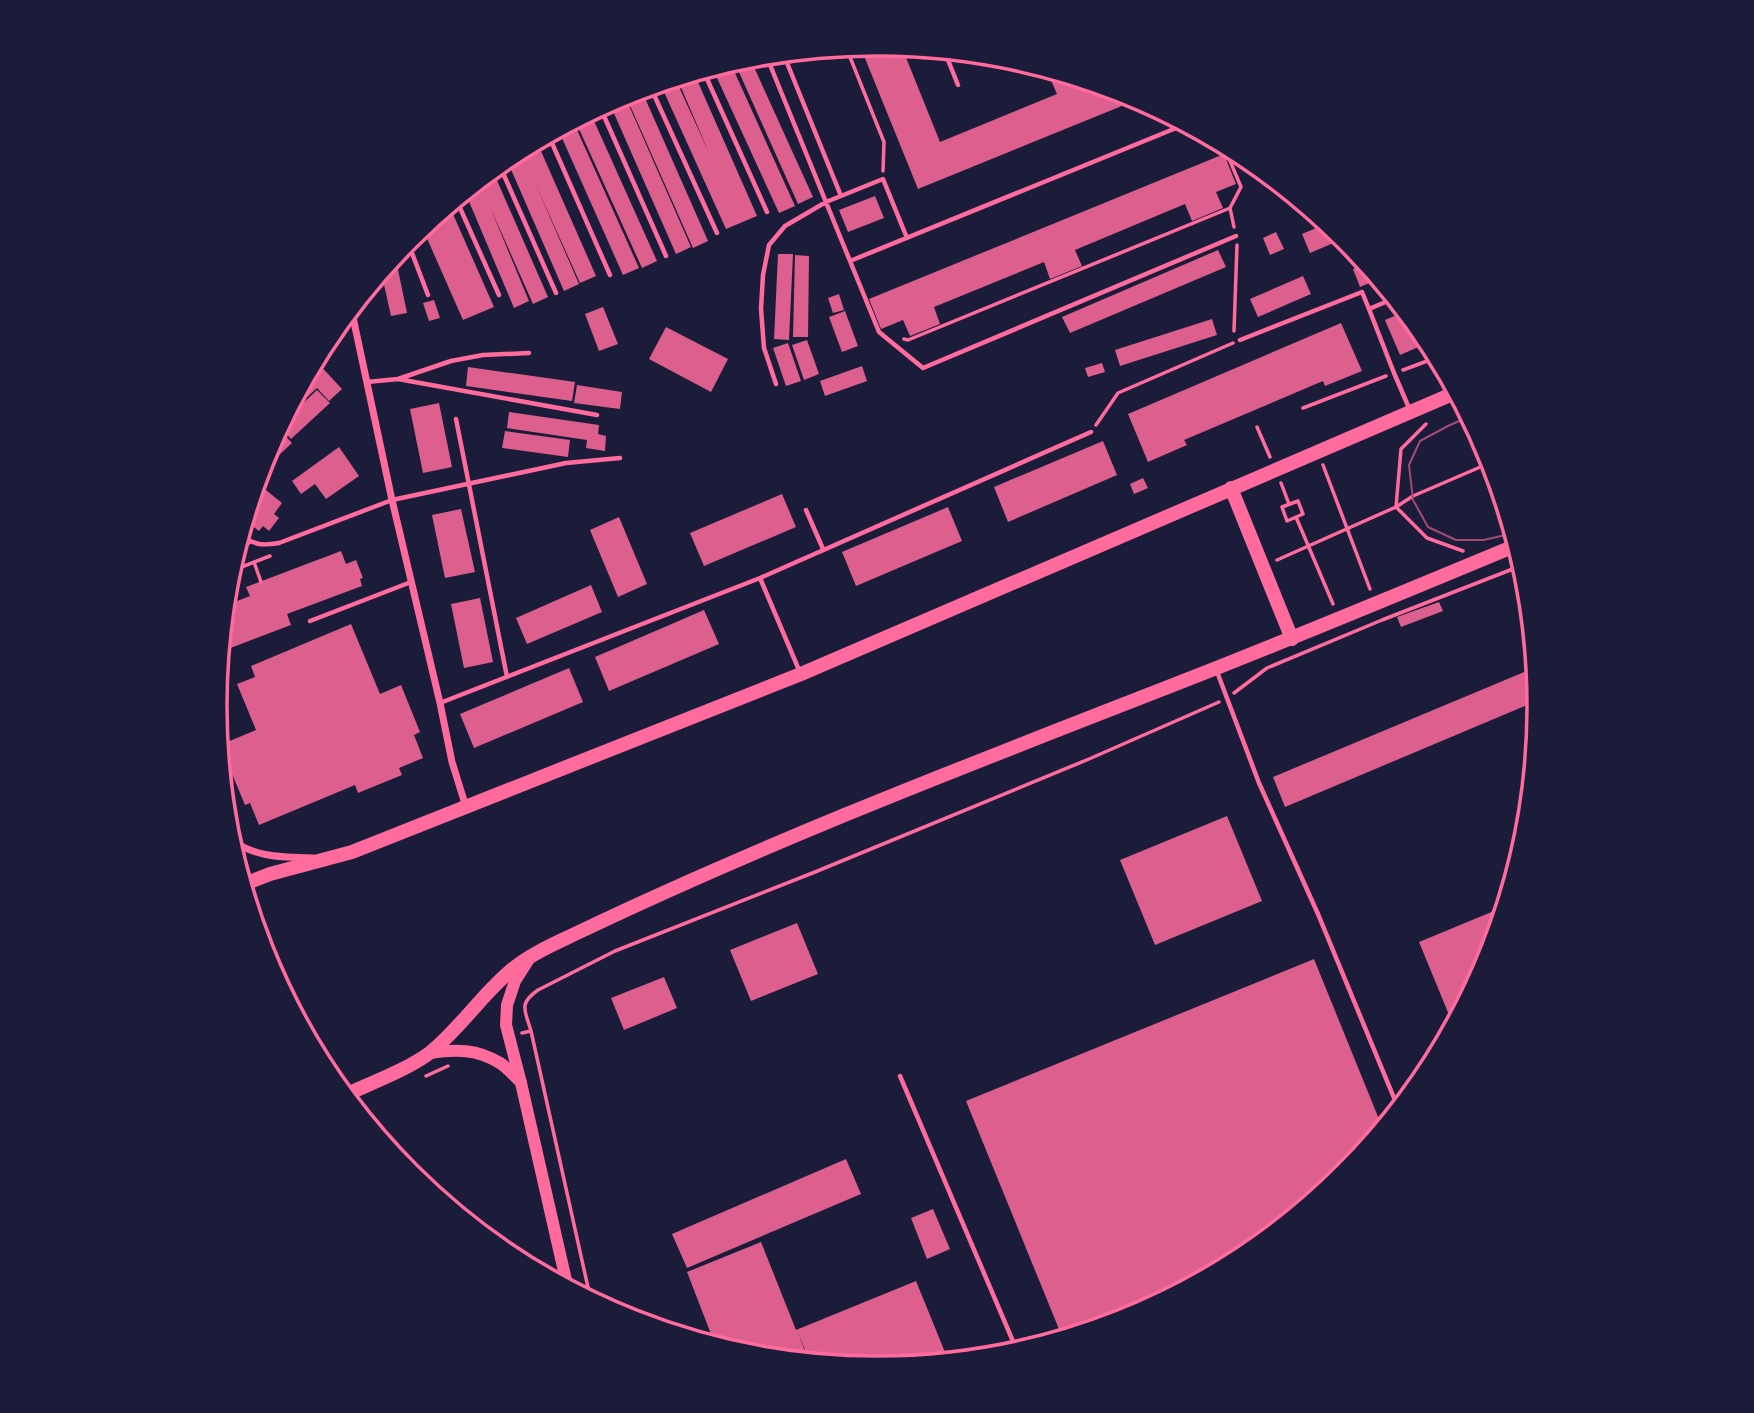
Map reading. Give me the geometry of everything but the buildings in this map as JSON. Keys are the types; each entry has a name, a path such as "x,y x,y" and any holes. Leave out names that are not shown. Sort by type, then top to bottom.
{"main road":[{"path":"251,881 352,852 801,674 1448,396"},
{"path":"1231,488 1292,639"},
{"path":"353,1091 430,1053 498,981 532,956 703,875 895,794 1292,639 1508,549"},
{"path":"532,956 515,981 507,1005 506,1026 522,1083 564,1275"},
{"path":"430,1053 453,1049 475,1052 501,1064 522,1083"}],"street":[{"path":"354,321 452,761 466,807"},
{"path":"242,846 267,855 331,858"}],"lane":[{"path":"948,60 958,85"},
{"path":"787,63 841,196"},
{"path":"770,65 878,332 923,368 1236,236"},
{"path":"707,79 767,212"},
{"path":"655,96 717,233"},
{"path":"604,116 666,256"},
{"path":"850,261 1175,128"},
{"path":"552,143 610,275"},
{"path":"504,174 556,293"},
{"path":"776,384 764,348 761,309 763,275 769,245 785,226 826,202 883,179 906,238"},
{"path":"460,207 499,295"},
{"path":"412,253 428,295"},
{"path":"1240,340 1362,292 1411,412"},
{"path":"1369,309 1386,302"},
{"path":"367,382 398,379 451,361 483,355 529,353"},
{"path":"398,379 597,415"},
{"path":"456,419 507,677"},
{"path":"440,703 760,578 1091,432"},
{"path":"250,542 265,545 279,543 392,499 566,463 620,458"},
{"path":"806,510 823,549"},
{"path":"760,578 801,674"},
{"path":"310,621 412,582"},
{"path":"1216,668 1259,783 1318,914 1395,1100"},
{"path":"900,1076 1014,1343"}],"path":[{"path":"850,57 884,142 883,179"},
{"path":"1091,432 1118,393 1240,340 1234,332 1237,243 1230,208 1241,187 1230,161"},
{"path":"878,332 908,340 1230,208"},
{"path":"1303,408 1428,361"},
{"path":"1428,421 1401,449 1396,506 1427,538 1466,552"},
{"path":"1257,427 1289,504"},
{"path":"1320,460 1382,620"},
{"path":"1262,566 1481,467"},
{"path":"1298,501 1303,514 1287,521 1282,507 1289,504 1298,501"},
{"path":"1296,517 1333,604"},
{"path":"254,562 261,582"},
{"path":"588,1290 524,1006 527,997 615,951 1076,764 1227,698 1267,668 1512,569"},
{"path":"510,1039 531,1031"},
{"path":"421,1078 475,1052"}],"tram line":[{"path":"1461,420 1420,441 1409,465 1413,500 1428,527 1456,540 1484,540 1504,535"}]}
